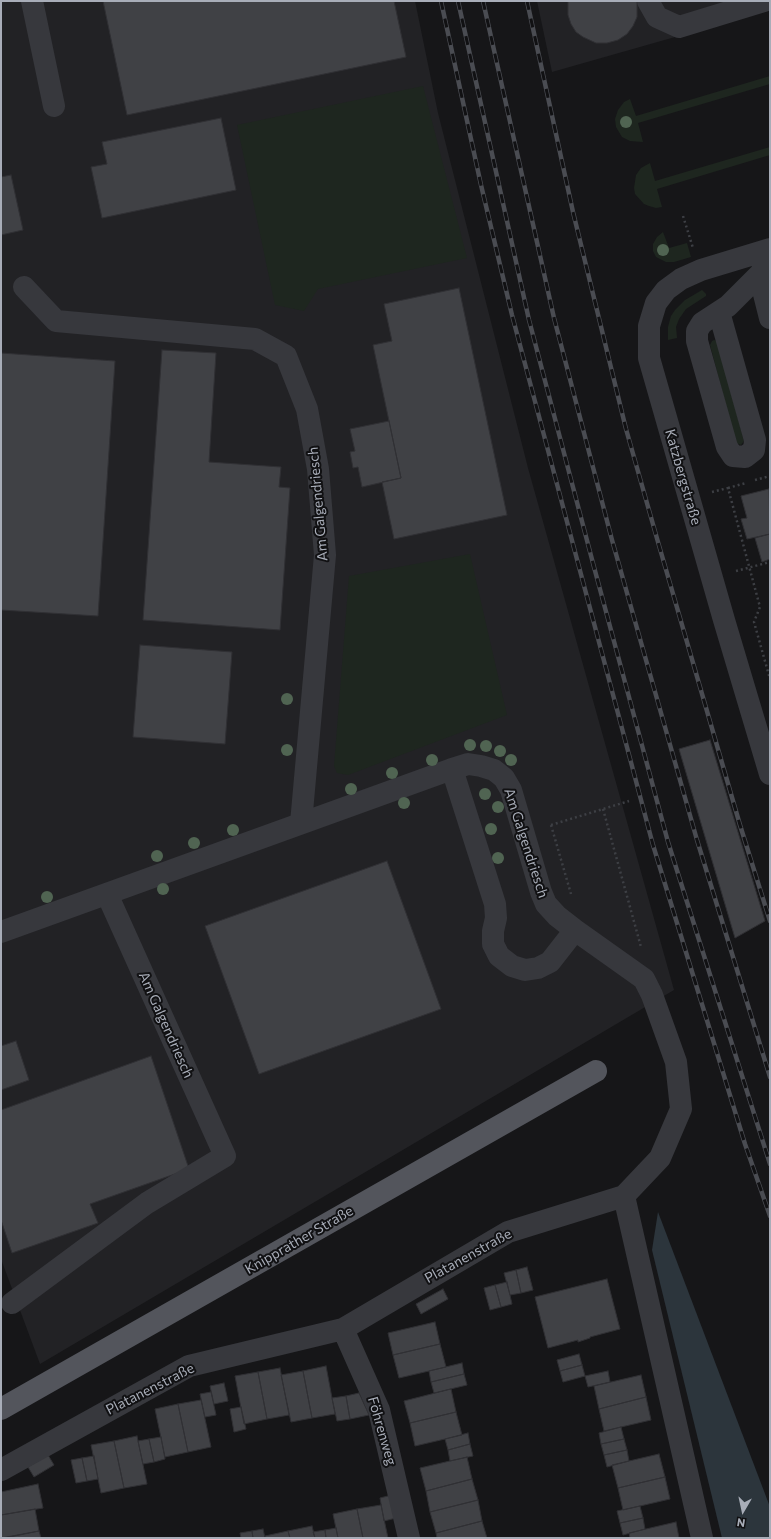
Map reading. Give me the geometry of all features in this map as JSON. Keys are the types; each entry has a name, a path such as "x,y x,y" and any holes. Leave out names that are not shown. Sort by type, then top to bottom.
{"main road":[{"name":"Knipprather Straße","path":"1,1409 596,1071"}],"street":[{"path":"32,1 54,106"},
{"path":"648,1 657,17 679,26 764,1"},
{"name":"Katzbergstraße","path":"770,249 701,270 681,279 666,290 656,303 652,313 649,326 649,358 726,628 770,774"},
{"path":"719,312 755,440 754,450 745,457 733,456 727,447 697,341 697,331 702,323 728,306 765,264"},
{"path":"765,264 762,290 770,318"},
{"name":"Am Galgendriesch","path":"24,287 56,321 255,339 286,356 307,409 318,469 325,555 301,823"},
{"name":"Am Galgendriesch","path":"1,932 452,769 468,764 494,770 504,778 511,790 541,892 546,904 557,916 575,930 644,979 652,995 676,1062 681,1110 660,1158 624,1196"},
{"path":"452,769 495,904 496,918 493,931 494,944 499,956 512,966 524,970 538,968 550,962 575,930"},
{"name":"Am Galgendriesch","path":"12,1303 147,1203 225,1156 107,894"},
{"path":"624,1196 702,1538"},
{"name":"Platanenstraße","path":"1,1470 188,1366 343,1328 508,1232 624,1196"},
{"name":"Föhrenweg","path":"343,1328 379,1410 409,1538"}],"path":[{"path":"710,492 728,488 760,607 754,622 770,679"},
{"path":"731,572 770,562"},
{"path":"562,822 629,801"},
{"path":"603,809 642,950 636,948"},
{"path":"551,825 573,901"}],"shaded area":[{"path":"1,1 415,1 438,113 528,468 674,990 40,1364 1,1259"},
{"path":"537,1 770,1 770,10 552,72"},
{"path":"770,76 770,84 638,123 643,142 630,141 622,137 616,127 615,119 618,110 624,102 630,99 636,116"},
{"path":"423,86 467,258 318,289 304,311 275,305 237,125"},
{"path":"770,147 770,155 657,189 662,207 656,208 644,204 635,194 634,188 636,175 641,168 650,163 655,181"},
{"path":"663,232 669,248 687,243 691,257 674,262 666,262 656,257 653,251 653,244 657,237"},
{"path":"702,290 706,296 686,309 679,319 676,327 677,338 668,340 668,327 671,316 675,310 685,300"},
{"path":"714,340 717,341 744,441 741,445 736,443 710,345"},
{"path":"470,554 507,715 348,775 337,773 334,766 349,576"},
{"path":"658,1212 770,1507 770,1538 722,1538 652,1250"}],"building":[{"path":"103,1 394,1 406,57 127,115"},
{"path":"568,1 637,1 637,17 627,34 618,40 607,43 596,43 576,32 568,15"},
{"path":"221,118 236,190 102,218 91,167 107,164 102,142"},
{"path":"11,175 23,230 1,235 1,177"},
{"path":"459,288 507,515 394,539 382,482 401,478 373,345 392,341 384,304"},
{"path":"162,350 216,353 209,462 281,467 279,487 290,488 280,630 143,620"},
{"path":"1,353 115,361 98,616 1,610"},
{"path":"389,421 401,478 362,487 358,467 353,468 350,452 355,451 350,429"},
{"path":"769,489 770,534 747,539 741,519 747,518 741,496"},
{"path":"770,534 770,559 762,562 755,538"},
{"path":"140,645 232,652 225,744 133,737"},
{"path":"710,740 765,921 735,938 679,749"},
{"path":"387,861 441,1009 259,1074 205,926"},
{"path":"16,1041 29,1080 1,1090 1,1046"},
{"path":"151,1056 189,1169 90,1204 98,1223 12,1253 1,1220 1,1110"},
{"path":"527,1267 533,1290 521,1293 516,1270"},
{"path":"516,1270 521,1293 510,1295 504,1273"},
{"path":"607,1279 620,1329 590,1337 578,1342 578,1340 548,1348 535,1297"},
{"path":"507,1282 512,1304 501,1307 495,1285"},
{"path":"495,1285 501,1307 490,1310 484,1288"},
{"path":"443,1289 448,1299 421,1314 416,1304"},
{"path":"435,1322 440,1344 393,1355 388,1333"},
{"path":"440,1344 446,1367 399,1378 393,1355"},
{"path":"579,1354 582,1365 560,1371 557,1360"},
{"path":"462,1363 464,1374 431,1382 429,1371"},
{"path":"582,1365 585,1376 563,1382 560,1371"},
{"path":"326,1366 335,1414 312,1418 303,1371"},
{"path":"280,1368 289,1415 267,1419 258,1372"},
{"path":"303,1371 312,1418 291,1422 281,1375"},
{"path":"608,1371 610,1382 588,1387 585,1376"},
{"path":"258,1372 267,1419 244,1424 235,1376"},
{"path":"464,1374 467,1385 434,1393 431,1382"},
{"path":"641,1375 646,1397 599,1409 594,1386"},
{"path":"224,1383 228,1401 214,1404 210,1386"},
{"path":"451,1389 456,1412 410,1423 404,1401"},
{"path":"211,1392 216,1415 205,1417 200,1394"},
{"path":"359,1393 369,1415 350,1419 346,1396"},
{"path":"346,1396 350,1419 337,1421 332,1398"},
{"path":"646,1397 651,1420 604,1431 599,1409"},
{"path":"201,1400 211,1447 188,1452 178,1404"},
{"path":"178,1404 188,1452 165,1457 155,1409"},
{"path":"241,1407 246,1429 234,1432 230,1409"},
{"path":"456,1412 462,1435 415,1446 410,1423"},
{"path":"621,1427 624,1439 601,1444 599,1433"},
{"path":"468,1433 470,1444 448,1450 445,1439"},
{"path":"137,1436 147,1484 124,1488 114,1441"},
{"path":"161,1437 165,1459 154,1462 149,1439"},
{"path":"149,1439 154,1462 143,1464 138,1441"},
{"path":"624,1439 627,1450 604,1455 601,1444"},
{"path":"114,1441 124,1488 101,1493 91,1445"},
{"path":"470,1444 473,1456 450,1461 448,1450"},
{"path":"627,1450 629,1461 607,1467 604,1455"},
{"path":"659,1454 665,1477 618,1488 612,1465"},
{"path":"48,1455 54,1465 34,1477 28,1467"},
{"path":"94,1456 98,1479 87,1481 82,1458"},
{"path":"467,1457 472,1479 426,1491 420,1468"},
{"path":"82,1458 87,1481 76,1483 71,1460"},
{"path":"665,1477 670,1499 623,1510 618,1488"},
{"path":"472,1479 478,1500 430,1512 426,1491"},
{"path":"38,1484 43,1508 1,1515 1,1492"},
{"path":"392,1495 396,1518 384,1521 380,1498"},
{"path":"478,1500 482,1521 436,1533 430,1512"},
{"path":"381,1505 388,1538 363,1538 357,1509"},
{"path":"640,1506 643,1518 620,1523 617,1511"},
{"path":"35,1509 39,1531 1,1538 1,1515"},
{"path":"357,1509 363,1538 338,1538 333,1514"},
{"path":"643,1518 645,1529 623,1535 620,1523"},
{"path":"482,1521 487,1538 437,1538 436,1533"},
{"path":"676,1522 679,1538 630,1538 629,1533"},
{"path":"312,1526 315,1538 290,1538 288,1531"},
{"path":"336,1528 338,1538 326,1538 325,1530"},
{"path":"263,1529 265,1538 253,1538 252,1531"},
{"path":"325,1530 326,1538 315,1538 313,1532"},
{"path":"39,1531 41,1538 5,1538"},
{"path":"252,1531 253,1538 241,1538 240,1533"},
{"path":"288,1531 290,1538 265,1538 265,1536"}],"railway":[{"path":"441,1 481,185 512,315 653,845 745,1144 770,1216"},
{"path":"458,1 529,320 594,567 668,842 770,1164"},
{"path":"483,1 554,318 612,540 697,840 770,1077"},
{"path":"527,1 573,212 626,429 740,825 770,921"}]}
